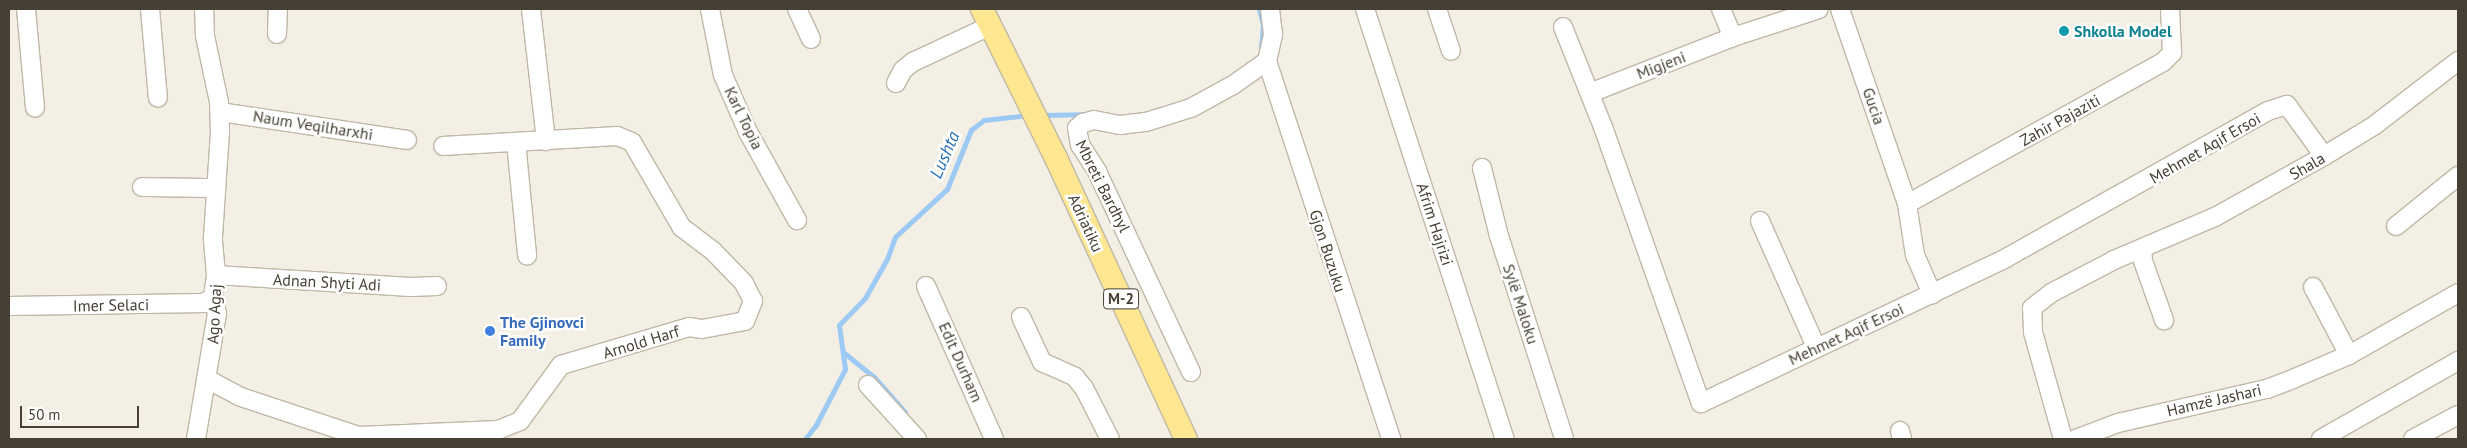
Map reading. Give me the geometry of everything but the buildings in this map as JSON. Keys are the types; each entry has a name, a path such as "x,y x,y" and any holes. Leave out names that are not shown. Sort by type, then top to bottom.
{"main road":[{"name":"Adriatiku","path":"986,18 1056,158 1186,439"}],"street":[{"path":"26,9 35,108"},
{"path":"150,9 158,98"},
{"name":"Ago Agaj","path":"196,439 208,379 217,314 213,298 216,275 213,237 220,112 205,36 204,9"},
{"path":"277,34 278,9"},
{"path":"531,9 546,141"},
{"name":"Karl Topia","path":"710,9 723,75 748,132 797,220"},
{"path":"797,9 811,39"},
{"path":"1267,62 1273,34 1270,9"},
{"name":"Afrim Hajrizi","path":"1366,9 1505,439"},
{"path":"1436,9 1451,51"},
{"path":"1721,9 1733,37"},
{"name":"Migjeni","path":"1590,93 1733,37 1819,9"},
{"name":"Gucia","path":"1840,9 1908,204 1909,231 1915,255 1932,294"},
{"name":"Zahir Pajaziti","path":"1908,204 2163,62 2172,53 2170,9"},
{"path":"896,84 903,70 913,62 986,18"},
{"name":"Mehmet Aqif Ersoi","path":"1563,27 1590,93 1701,403 1816,347 1932,294 2155,177 2268,111 2287,105 2324,156"},
{"name":"Shala","path":"2064,439 2033,332 2032,308 2051,293 2142,248 2215,217 2324,156 2375,125 2458,61"},
{"name":"Mbreti Bardhyl","path":"1192,372 1097,171 1080,144 1077,128 1083,123 1094,120 1120,125 1146,122 1190,108 1233,86 1267,62"},
{"name":"Gjon Buzuku","path":"1267,62 1391,439"},
{"name":"Naum Veqilharxhi","path":"220,112 407,140"},
{"name":"Arnold Harf","path":"208,379 241,397 359,436 498,430 520,421 561,365 689,327 702,329 745,321 753,301 744,283 713,251 682,228 632,142 617,136 443,146"},
{"path":"516,142 527,255"},
{"name":"Sylë Maloku","path":"1482,168 1498,236 1564,439"},
{"path":"2396,226 2458,176"},
{"path":"142,187 216,188"},
{"path":"1760,221 1816,347"},
{"path":"2142,248 2143,261 2164,320"},
{"name":"Adnan Shyti Adi","path":"216,275 411,287 437,286"},
{"name":"Edit Durham","path":"926,286 994,439"},
{"path":"2313,287 2349,355"},
{"name":"Hamzë Jashari","path":"2076,439 2118,423 2267,389 2349,355 2458,293"},
{"name":"Imer Selaci","path":"9,306 204,302 213,298"},
{"path":"1021,317 1042,362 1075,376 1084,388 1110,439"},
{"path":"2321,439 2458,361"},
{"path":"868,385 917,439"},
{"path":"2413,439 2458,415"}],"waterway":[{"name":"Lushta","path":"1259,9 1263,25 1261,48"},
{"name":"Lushta","path":"1042,115 1093,114"},
{"name":"Lushta","path":"805,439 816,425 845,369 839,325 865,298 887,259 895,237 947,189 971,130 984,120 1028,115"},
{"path":"843,352 874,377 905,412"}],"place":[{"name":"Shkolla Model","path":"2064,31"},
{"name":"The Gjinovci Family","path":"490,331"}]}
